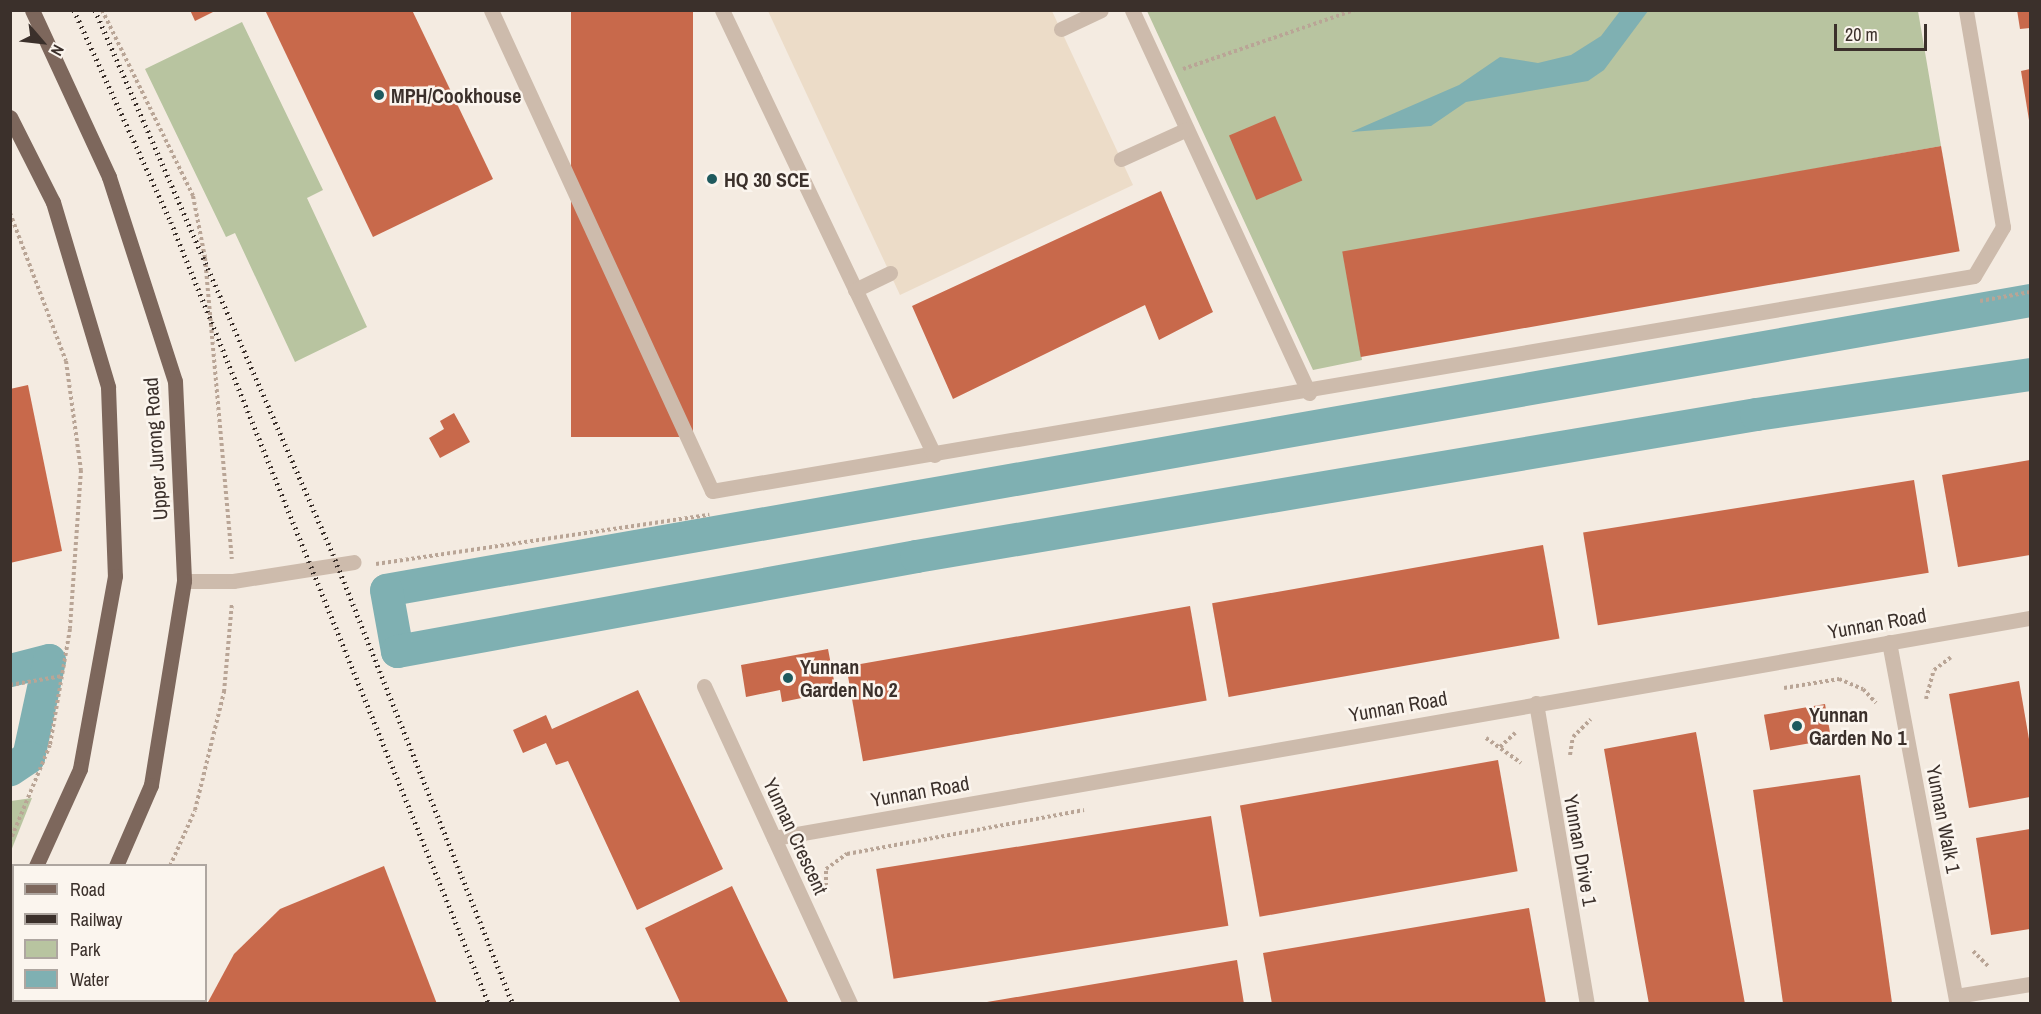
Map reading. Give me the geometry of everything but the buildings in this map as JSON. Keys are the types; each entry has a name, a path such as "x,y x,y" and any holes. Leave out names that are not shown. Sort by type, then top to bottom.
{"main road":[{"name":"Upper Jurong Road","path":"32,10 109,177 175,381 184,581 151,785 117,864"},
{"path":"10,117 53,202 109,399 115,576 80,770 37,864"}],"street":[{"path":"491,10 712,491 1309,393 1974,276 2003,227 1966,10"},
{"path":"1061,29 1101,10"},
{"path":"1132,10 1309,393"},
{"path":"724,11 934,455"},
{"path":"1121,159 1187,129"},
{"path":"855,290 890,273"},
{"path":"184,581 233,581 354,562"},
{"name":"Yunnan Road","path":"774,838 2031,618"},
{"name":"Yunnan Walk 1","path":"1889,642 1956,1000"},
{"name":"Yunnan Crescent","path":"704,686 850,1004"},
{"name":"Yunnan Drive 1","path":"1536,703 1587,1004"},
{"path":"1956,1000 2031,984"}],"path":[{"path":"102,10 193,196 205,258 233,581 224,692 195,810 172,864"},
{"path":"1163,76 1354,10"},
{"path":"10,213 66,361 81,470 62,676 51,745 10,841"},
{"path":"1928,708 1934,670 1956,654"},
{"path":"10,685 62,676"},
{"path":"1781,688 1839,679"},
{"path":"1568,764 1573,737 1595,716"},
{"path":"1473,739 1484,737 1500,747"},
{"path":"830,902 826,869 847,854 1095,808"},
{"path":"1971,941 1981,964 2001,966"}],"green space":[{"path":"1147,11 1918,11 1941,146 1344,254 1362,360 1313,370"},
{"path":"242,22 323,190 307,198 367,327 295,362 235,233 226,237 145,69"},
{"path":"32,798 11,851 11,801"}],"shaded area":[{"path":"768,11 1052,11 1133,185 900,295"}],"water":[{"path":"1620,11 1648,11 1604,70 1588,81 1466,102 1431,126 1351,132 1459,85 1500,57 1538,63 1571,55 1601,36"}],"waterway":[{"path":"2030,300 386,590 397,651 916,556 1756,414 2030,374"},
{"path":"10,670 49,660 28,757 10,769"}],"railway":[{"path":"74,10 171,222 489,1004"},
{"path":"95,10 333,554 513,1004"}],"place":[{"name":"MPH/Cookhouse","path":"379,95"},
{"name":"HQ 30 SCE","path":"712,179"},
{"name":"Yunnan Garden No 2","path":"788,678"},
{"name":"Yunnan Garden No 1","path":"1797,726"}]}
